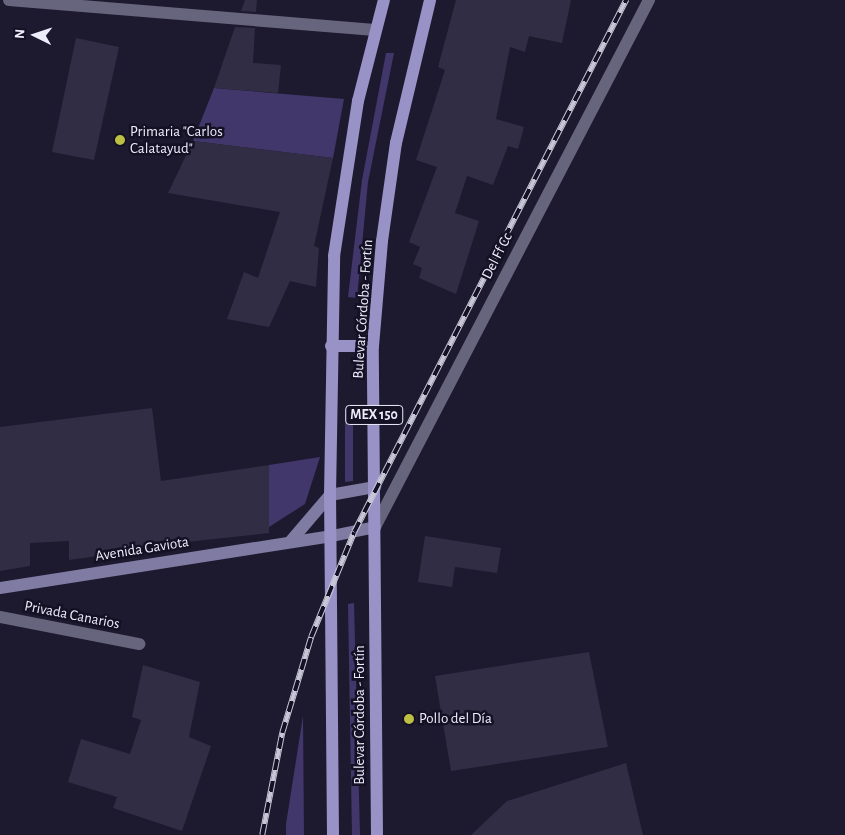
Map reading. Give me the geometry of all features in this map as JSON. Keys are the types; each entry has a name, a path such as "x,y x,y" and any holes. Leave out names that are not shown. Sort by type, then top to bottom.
{"main road":[{"name":"Bulevar Córdoba - Fortín","path":"333,835 332,536 330,496 334,256 344,178 375,30 384,0"},
{"name":"Bulevar Córdoba - Fortín","path":"377,835 374,346 382,241 396,143 430,0"},
{"path":"331,346 374,346"}],"street":[{"path":"9,0 375,30"},
{"name":"Del Ff Cc","path":"375,527 649,0"},
{"path":"290,542 330,496 375,487"},
{"name":"Avenida Gaviota","path":"0,591 332,536 375,527"},
{"name":"Privada Canarios","path":"0,617 139,644"}],"shaded area":[{"path":"386,53 394,53 368,182 357,298 348,297 362,180"},
{"path":"214,88 344,99 333,158 193,141"},
{"path":"345,411 353,411 353,481 345,482"},
{"path":"320,457 305,504 269,527 269,465"},
{"path":"354,603 360,835 352,835 348,604"},
{"path":"303,716 304,835 286,835 286,824"}],"building":[{"path":"245,0 257,0 256,12 241,11"},
{"path":"456,0 571,0 562,43 529,36 525,52 510,47 496,119 524,127 518,149 508,146 493,185 467,176 455,213 479,221 456,294 419,278 422,268 413,264 420,247 409,242 437,167 416,160 445,70 438,67"},
{"path":"235,27 255,28 253,63 281,65 278,93 214,88"},
{"path":"76,38 119,47 94,160 52,152"},
{"path":"193,141 333,158 314,246 319,248 316,287 290,281 269,327 227,319 244,272 258,278 280,212 168,193"},
{"path":"152,408 161,481 269,465 269,533 149,546 149,549 69,560 69,541 30,543 30,566 0,571 0,427"},
{"path":"425,536 501,548 497,573 455,567 452,587 418,582"},
{"path":"589,652 608,747 451,771 435,676"},
{"path":"143,665 200,682 189,737 211,746 182,831 113,808 117,797 68,782 81,739 130,754 141,720 132,717"},
{"path":"626,763 643,835 471,835 507,801"}],"railway":[{"path":"262,835 282,733 311,637 354,532 626,0"}],"place":[{"name":"Primaria \"Carlos Calatayud\"","path":"120,140"},
{"name":"Pollo del Día","path":"409,719"}]}
